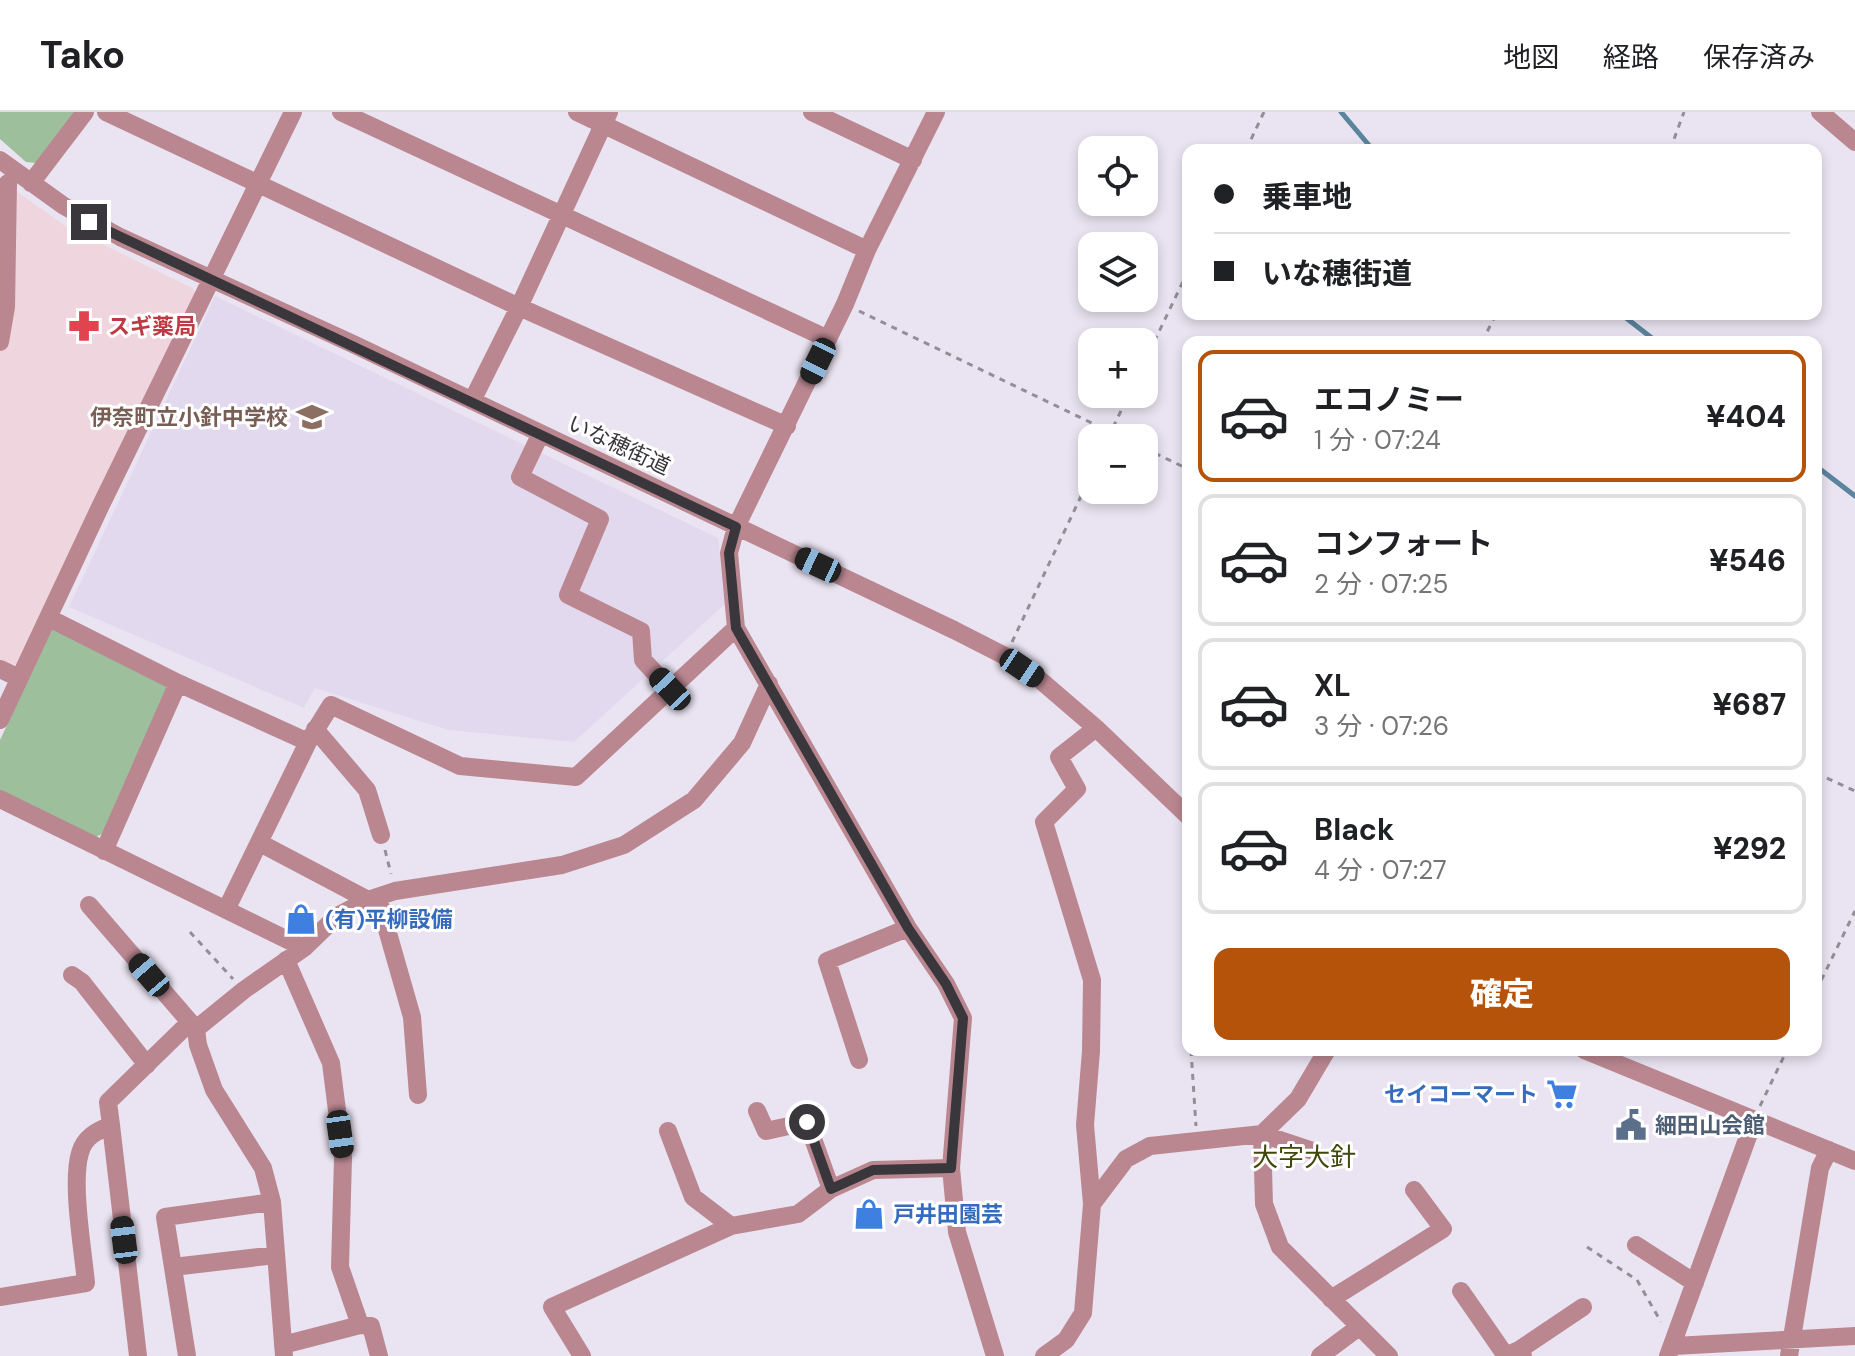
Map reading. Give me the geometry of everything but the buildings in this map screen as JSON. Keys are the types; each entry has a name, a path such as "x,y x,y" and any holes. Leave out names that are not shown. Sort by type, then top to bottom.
{"street":[{"path":"31,183 85,112"},
{"path":"106,112 519,307 787,426"},
{"path":"0,720 293,112"},
{"path":"341,112 828,339"},
{"path":"577,112 606,118 867,250"},
{"path":"812,112 913,160"},
{"path":"936,112 736,527 729,553 736,628 908,928 946,984 963,1018 951,1168 957,1232 995,1356"},
{"path":"1820,112 1855,142"},
{"path":"472,401 606,118"},
{"name":"いな穂街道","path":"0,160 89,222 1005,656 1039,679 1096,728 1182,810"},
{"path":"0,342 6,307 8,183"},
{"path":"540,435 520,477 600,519 568,595 641,631 643,660 670,689"},
{"path":"49,618 178,683 311,735 367,790 381,835"},
{"path":"226,910 311,735 331,705 460,766 576,777 736,628"},
{"path":"0,669 19,678"},
{"path":"104,851 178,683"},
{"path":"138,1356 108,1102 193,1025 304,948 337,916 380,896 562,865 624,845 694,800 742,743 769,684"},
{"path":"1044,1356 1066,1340 1083,1313 1092,1204 1085,1125 1091,1051 1092,980 1044,822 1077,789 1059,757 1096,728"},
{"path":"0,799 304,948"},
{"path":"260,843 380,896"},
{"path":"380,896 412,1017 418,1095"},
{"path":"89,905 193,1025 214,1090 263,1168 272,1202 284,1351 360,1325 371,1326 379,1356"},
{"path":"859,1060 827,961 908,928"},
{"path":"286,960 331,1063 343,1158 340,1267 360,1325"},
{"path":"72,975 82,982 147,1065"},
{"path":"1323,1056 1298,1099 1262,1134 1262,1182 1270,1226 1280,1247 1389,1356"},
{"path":"1599,1056 1855,1161"},
{"path":"757,1111 766,1131 807,1122 831,1189"},
{"path":"1754,1120 1671,1351 1789,1348 1855,1336"},
{"path":"0,1297 86,1283 78,1193 80,1152 93,1132 111,1125"},
{"path":"668,1131 693,1197 731,1226"},
{"path":"1092,1204 1126,1159 1150,1146 1262,1134 1313,1151"},
{"path":"1789,1348 1820,1168 1829,1150"},
{"path":"582,1356 552,1307 731,1226 798,1214 831,1189 873,1170 951,1168"},
{"path":"1331,1299 1443,1229 1414,1190"},
{"path":"187,1356 165,1217 272,1202"},
{"path":"1636,1245 1695,1283"},
{"path":"173,1267 276,1255"},
{"path":"1461,1291 1516,1354 1583,1307"},
{"path":"1320,1356 1359,1327"}],"path":[{"path":"1249,144 1264,112"},
{"path":"1672,144 1684,112"},
{"path":"1158,334 1182,284"},
{"path":"845,304 1094,424"},
{"path":"1158,455 1182,466"},
{"path":"1005,656 1078,502"},
{"path":"1822,776 1855,791"},
{"path":"380,896 381,835"},
{"path":"1822,979 1855,911"},
{"path":"190,932 244,990"},
{"path":"1191,1056 1197,1142"},
{"path":"1754,1120 1784,1056"},
{"path":"1587,1247 1637,1280 1671,1351"}],"shaded area":[{"path":"0,180 67,227 192,288 196,294 20,662 12,666 0,661"},
{"name":"伊奈町立小針中学校","path":"215,296 718,538 725,604 574,742 448,730 315,688 304,708 69,607"}],"green space":[{"path":"0,112 79,112 36,163 26,162 0,139"},
{"path":"52,630 58,630 168,683 169,690 106,832 96,837 0,791 0,740"}],"waterway":[{"path":"1341,112 1368,144"},
{"path":"1629,320 1649,336"},
{"path":"1822,471 1855,496"}],"place":[{"name":"スギ薬局","path":"84,326"},
{"name":"伊奈町立小針中学校","path":"312,417"},
{"name":"(有)平柳設備","path":"301,919"},
{"name":"セイコーマート","path":"1562,1094"},
{"name":"細田山会館","path":"1631,1125"},
{"name":"戸井田園芸","path":"869,1214"}],"district":[{"name":"大字大針","path":"1304,1157"}],"route":[{"path":"89,222 736,527 729,553 736,628 908,928 946,984 963,1018 951,1168 873,1170 831,1189 807,1122"}]}
